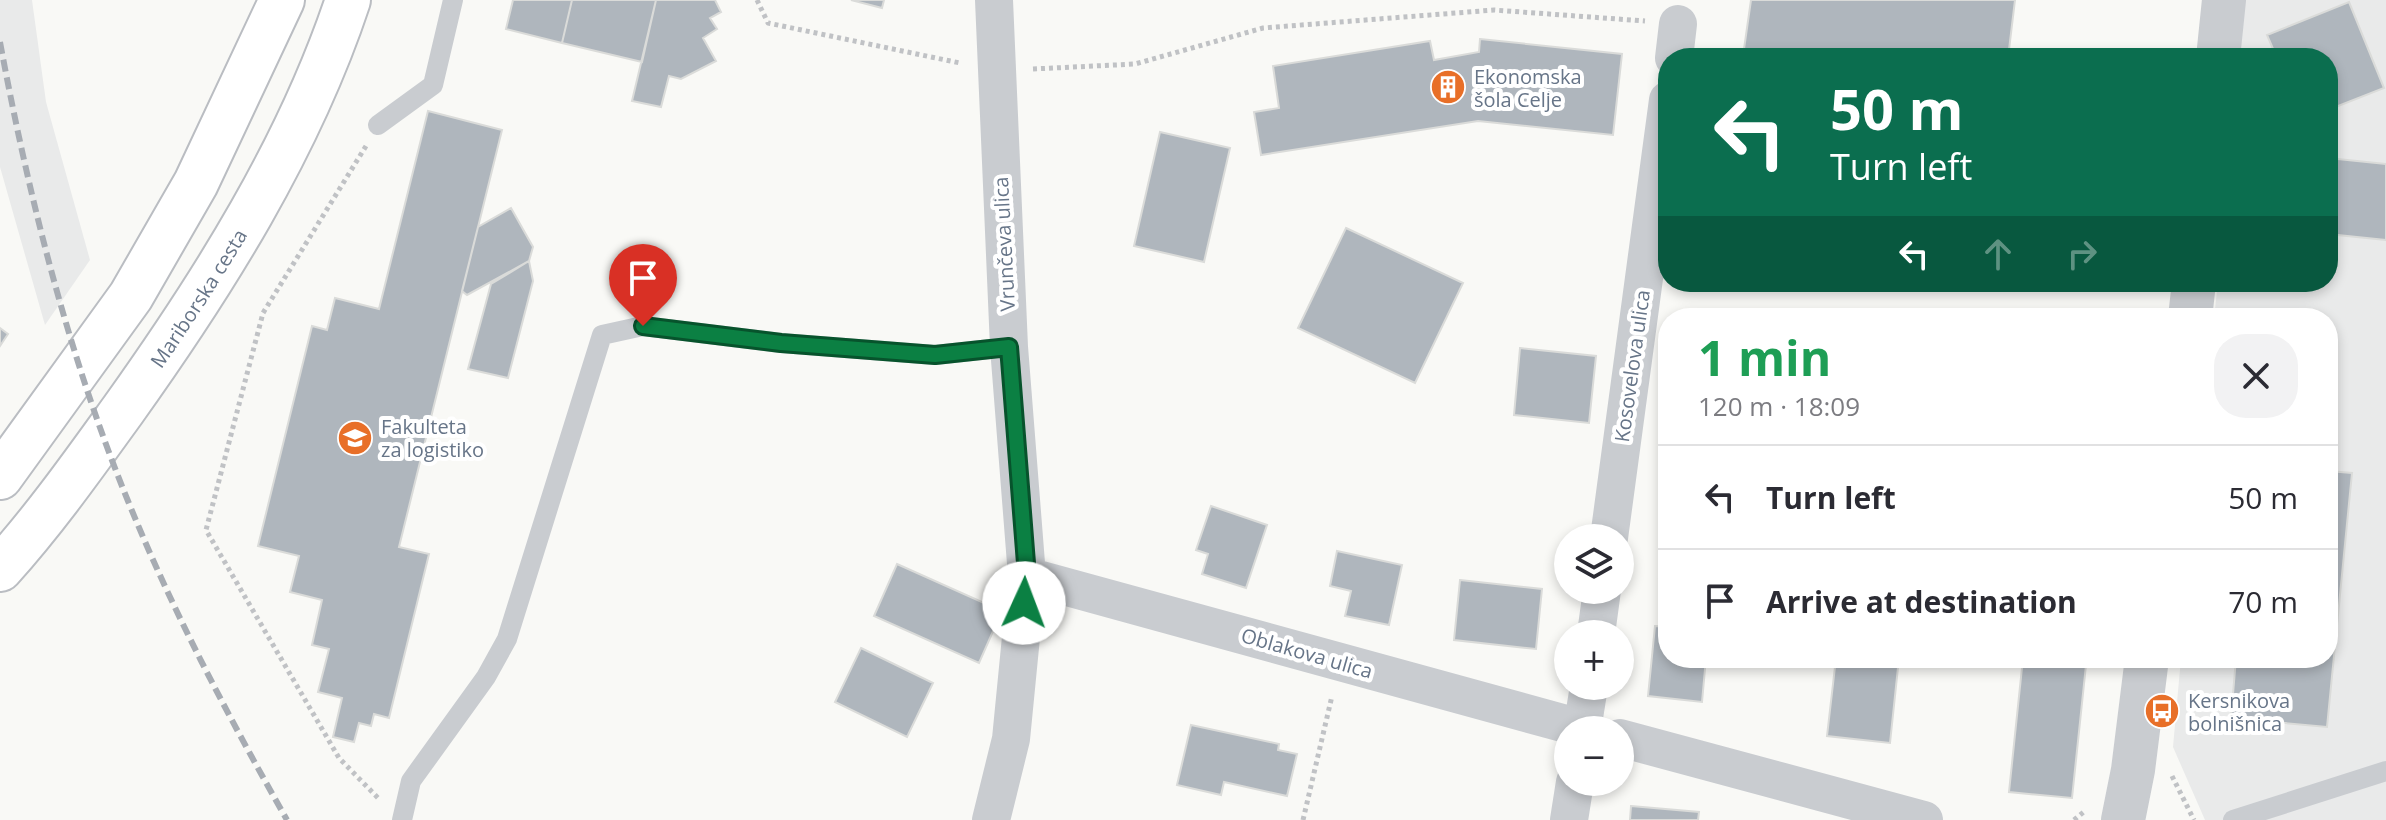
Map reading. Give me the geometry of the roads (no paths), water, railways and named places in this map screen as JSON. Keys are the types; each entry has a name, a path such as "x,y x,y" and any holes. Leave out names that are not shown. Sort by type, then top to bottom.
{"main road":[{"path":"0,477 131,296 196,183 282,0"},
{"name":"Mariborska cesta","path":"0,569 87,460 176,336 251,211 301,117 348,0"}],"street":[{"name":"Vrunčeva ulica","path":"991,820 1011,739 1027,576 1009,347 994,0"},
{"path":"2219,48 2224,0"},
{"name":"Kosovelova ulica","path":"1611,524 1658,174"},
{"name":"Oblakova ulica","path":"1027,576 1554,722"},
{"path":"2123,820 2133,770 2146,668"},
{"path":"1634,742 1924,820"},
{"path":"1569,820 1573,796"}],"lane":[{"path":"378,125 433,85 453,0"},
{"path":"396,815 411,781 486,677 507,639 602,335 643,326 781,343 935,355 1009,347"},
{"path":"2233,820 2386,771"}],"railway":[{"path":"0,42 52,275 106,445 145,542 183,623 287,820"}],"place":[{"name":"Ekonomska šola Celje","path":"1448,87"},
{"name":"Fakulteta za logistiko","path":"355,438"},
{"name":"Kersnikova bolnišnica","path":"2162,711"}]}
